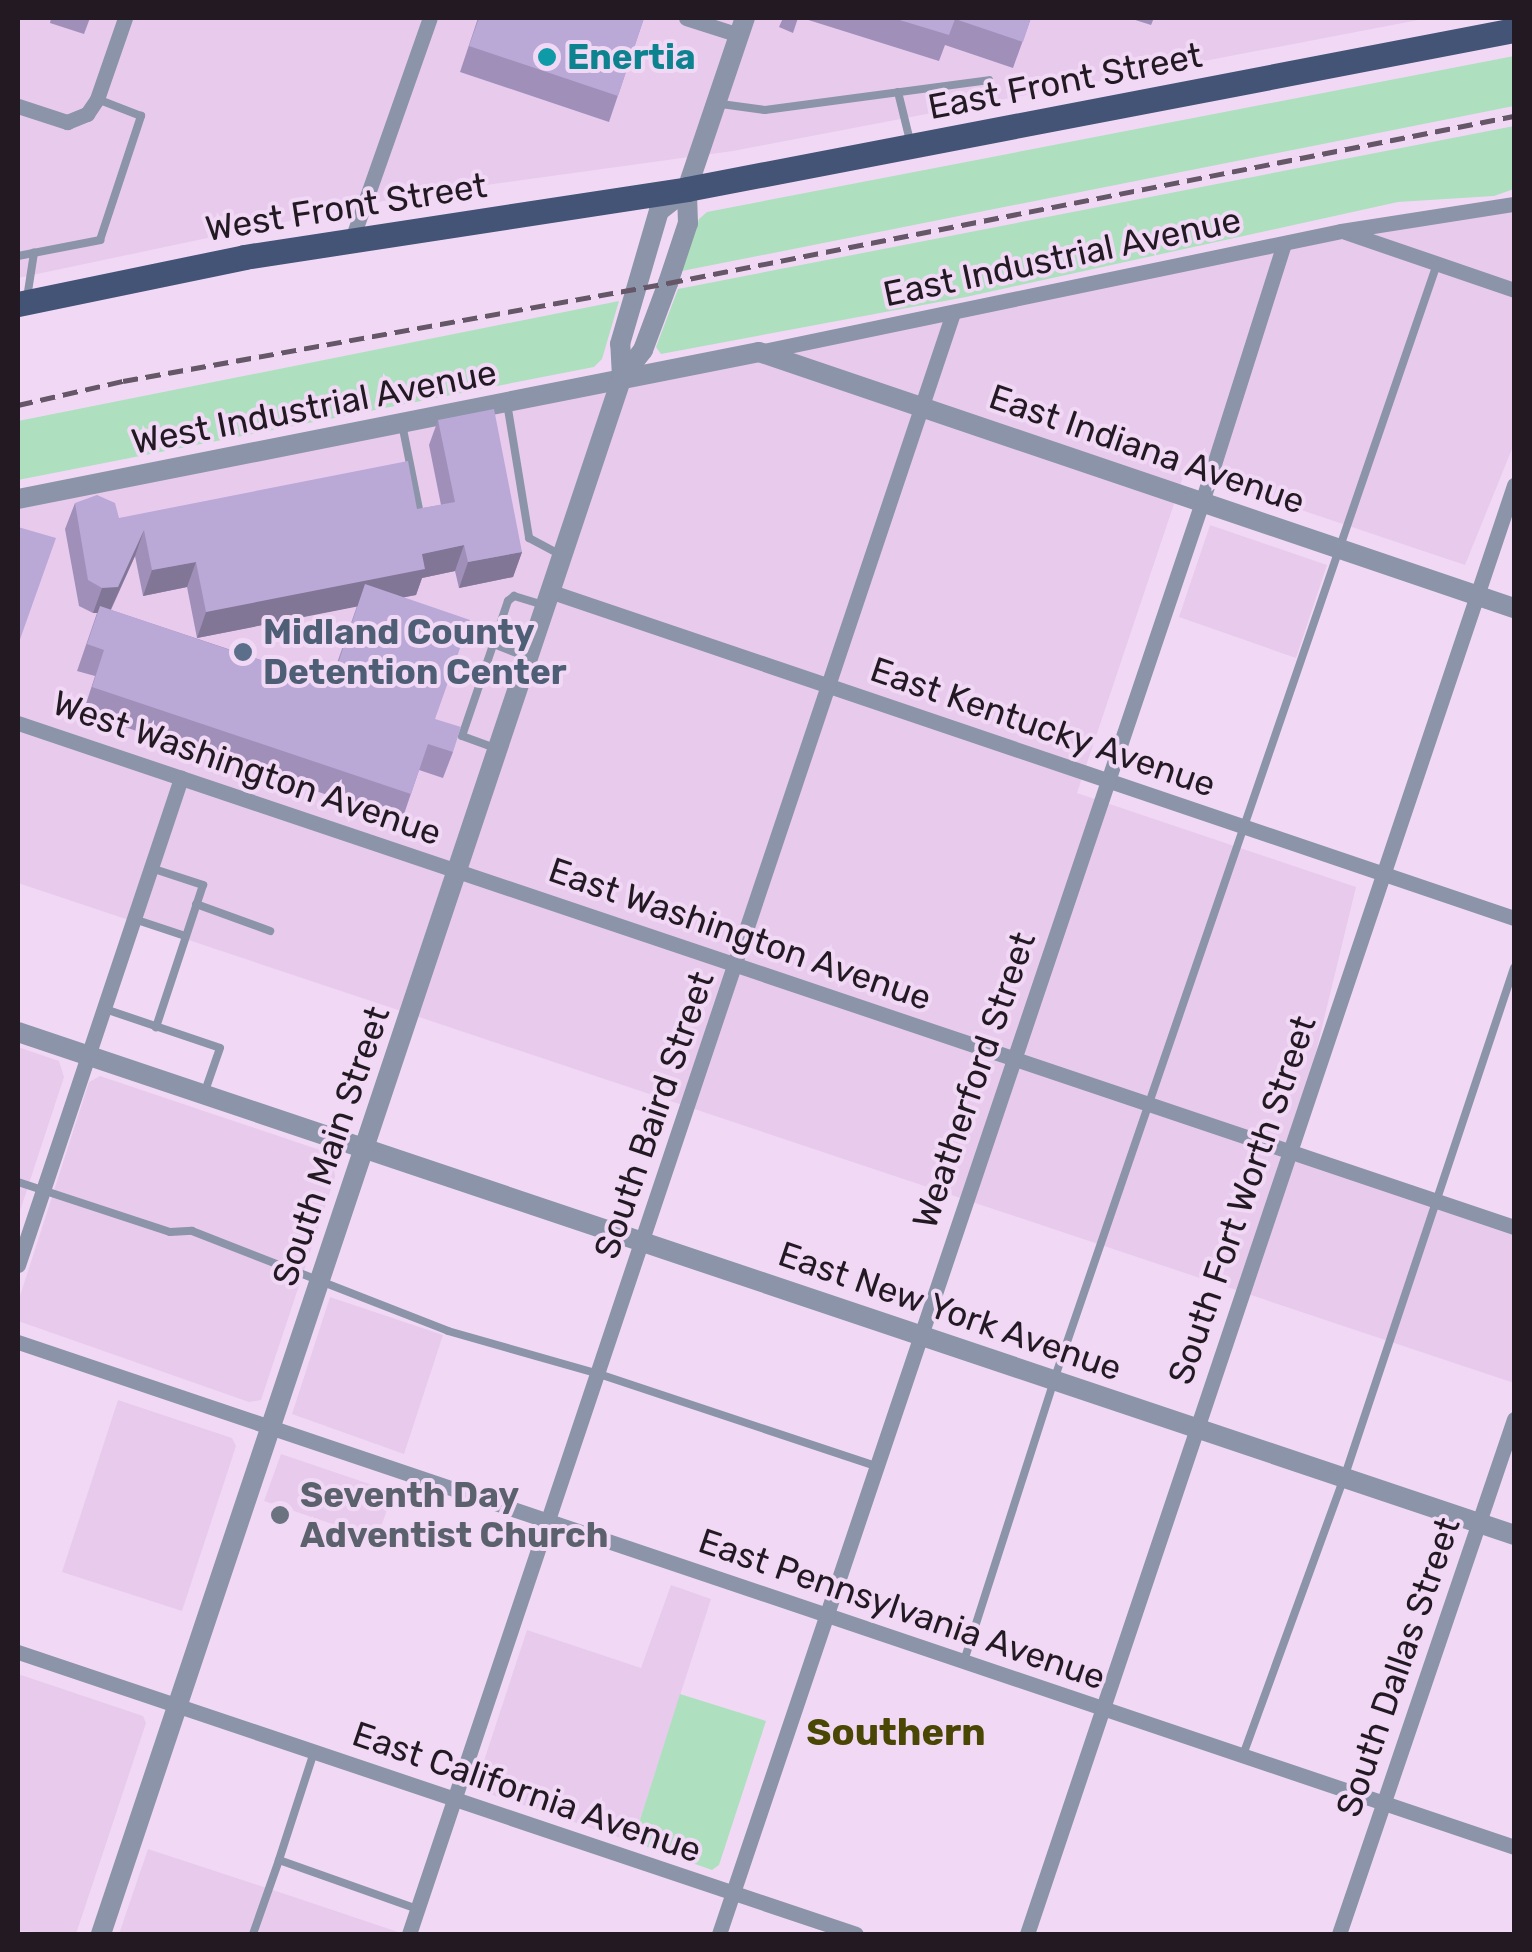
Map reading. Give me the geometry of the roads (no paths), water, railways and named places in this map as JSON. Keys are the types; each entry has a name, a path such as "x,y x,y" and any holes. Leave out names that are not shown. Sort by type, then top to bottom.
{"main road":[{"name":"East Front Street","path":"687,189 1514,30"},
{"name":"West Front Street","path":"22,303 352,239 687,189"}],"street":[{"path":"18,106 67,122 87,114 97,99 124,18"},
{"path":"352,239 430,18"},
{"path":"686,18 742,26"},
{"name":"South Main Street","path":"100,1934 622,377 643,350 668,283 688,222 687,189 742,26"},
{"name":"South Main Street","path":"622,377 620,344 659,211 687,189"},
{"name":"East Industrial Avenue","path":"622,377 953,313 1341,231 1514,204"},
{"path":"1341,231 1514,290"},
{"name":"Weatherford Street","path":"719,1934 1202,502 1284,244"},
{"name":"South Baird Street","path":"409,1934 953,313"},
{"name":"East Indiana Avenue","path":"760,352 1514,608"},
{"name":"West Industrial Avenue","path":"18,500 622,377"},
{"name":"South Fort Worth Street","path":"1027,1934 1514,485"},
{"name":"East Kentucky Avenue","path":"549,599 830,687 1514,918"},
{"name":"West Washington Avenue","path":"18,723 458,871"},
{"path":"18,1265 181,778"},
{"name":"East Washington Avenue","path":"458,871 1514,1228"},
{"name":"East New York Avenue","path":"18,1032 1514,1535"},
{"name":"East Pennsylvania Avenue","path":"18,1342 1514,1847"},
{"name":"South Dallas Street","path":"1339,1934 1514,1419"},
{"name":"East California Avenue","path":"18,1652 856,1934"}],"lane":[{"path":"716,103 765,110 990,80"},
{"path":"898,92 910,146"},
{"path":"18,256 100,240 142,116 97,99"},
{"path":"22,303 34,253"},
{"path":"964,1662 1054,1380 1437,264"},
{"path":"507,402 530,538 563,556"},
{"path":"402,424 422,523"},
{"path":"499,750 462,736 514,596 549,599"},
{"path":"444,625 530,658"},
{"path":"152,868 203,885 156,1027"},
{"path":"196,904 270,931"},
{"path":"134,920 185,936"},
{"path":"1244,1755 1344,1478 1514,968"},
{"path":"104,1009 220,1048 204,1094"},
{"path":"18,1182 170,1232 192,1232 448,1332 599,1374 876,1466"},
{"path":"254,1934 314,1752"},
{"path":"279,1860 417,1909"}],"railway":[{"path":"18,405 123,381 668,283 1514,116"}],"place":[{"name":"Enertia","path":"547,57"},
{"name":"Midland County Detention Center","path":"243,652"},
{"name":"Seventh Day Adventist Church","path":"280,1515"}],"district":[{"name":"Southern","path":"896,1733"}]}
